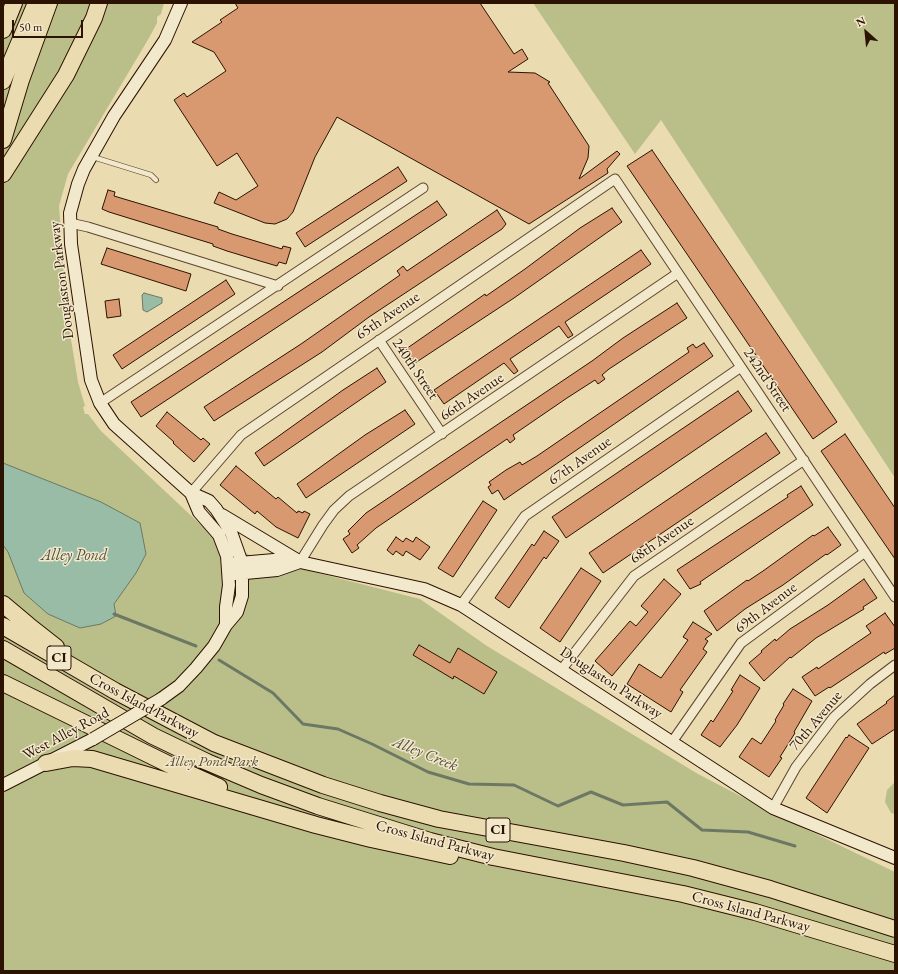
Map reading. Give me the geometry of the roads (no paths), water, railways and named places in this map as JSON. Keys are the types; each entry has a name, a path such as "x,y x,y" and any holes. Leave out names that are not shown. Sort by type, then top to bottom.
{"highway":[{"path":"3,30 14,3"},
{"path":"3,81 36,3"},
{"path":"3,140 20,80 49,3"},
{"path":"3,174 66,75 83,43 99,3"},
{"path":"3,604 28,625 115,691"},
{"name":"Cross Island Parkway","path":"3,626 115,691 214,743 280,769 380,803 439,819 624,853 693,868 785,894 895,929"},
{"name":"Cross Island Parkway","path":"3,649 153,736 207,762 261,785 340,814 430,841 493,857 683,894 755,912 895,954"},
{"path":"3,655 106,709"},
{"path":"3,682 170,765 219,787 318,822 371,838 428,852"},
{"path":"46,763 73,758 92,759 316,825 428,852 613,880"}],"main road":[{"name":"Douglaston Parkway","path":"181,3 165,40 116,113 91,156 74,195 70,213 71,244 92,380 100,403 114,424 191,493 209,501 220,514 233,536 242,569"},
{"name":"Douglaston Parkway","path":"191,493 199,512 219,535 224,546 228,569"},
{"name":"Douglaston Parkway","path":"220,514 300,562 424,589 461,605 562,669 773,808 895,858"},
{"path":"228,569 277,570 300,562"},
{"name":"West Alley Road","path":"226,626 228,569"},
{"name":"West Alley Road","path":"3,785 93,739 161,699 179,686 214,646 226,626 237,612 242,596 242,569"}],"street":[{"name":"242nd Street","path":"615,179 895,597"},
{"name":"65th Avenue","path":"191,493 241,435 615,179"},
{"path":"100,403 278,286 423,188"},
{"path":"70,223 88,227 278,286"},
{"name":"66th Avenue","path":"300,562 322,525 348,496 442,434 678,273"},
{"name":"240th Street","path":"379,340 442,434"},
{"name":"67th Avenue","path":"461,605 525,516 741,367"},
{"name":"68th Avenue","path":"562,669 634,576 804,460"},
{"name":"69th Avenue","path":"672,742 741,643 865,552"},
{"name":"70th Avenue","path":"773,808 796,767 834,718 870,684 895,665"}],"lane":[{"path":"91,156 151,175 156,180"}],"water":[{"path":"144,293 162,298 162,303 147,312 143,310 142,295"},
{"name":"Alley Pond","path":"3,463 101,502 140,523 146,554 136,573 114,604 116,616 101,624 80,628 48,614 24,593 8,552 3,545"}],"waterway":[{"name":"Alley Creek","path":"114,614 196,646"},
{"name":"Alley Creek","path":"219,660 273,693 303,724 338,729 428,772 469,784 514,785 558,806 591,792 623,805 667,802 702,830 748,832 795,846"}],"park label":[{"name":"Alley Pond Park","path":"212,762"}]}
